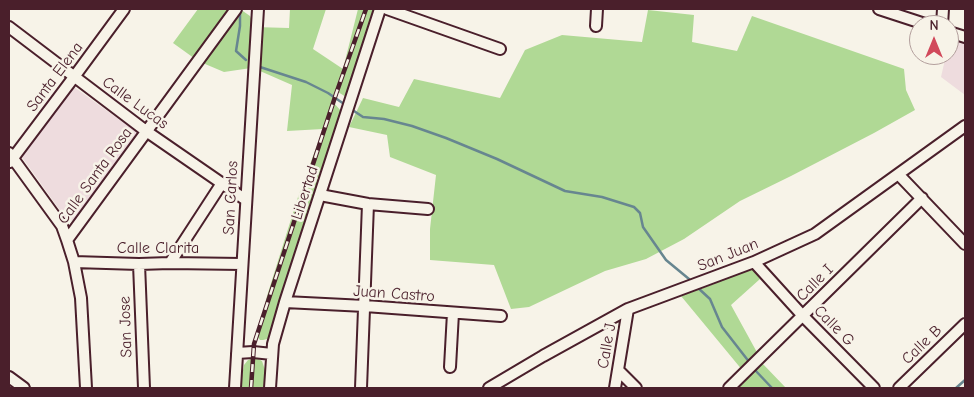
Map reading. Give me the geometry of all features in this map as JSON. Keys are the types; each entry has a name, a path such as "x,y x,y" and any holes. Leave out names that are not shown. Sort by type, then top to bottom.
{"street":[{"name":"Santa Elena","path":"10,158 74,77 124,9"},
{"name":"Calle Santa Rosa","path":"68,240 146,130 236,9"},
{"name":"San Carlos","path":"235,388 246,200 254,9"},
{"name":"Libertad","path":"270,388 273,344 285,302 380,9"},
{"path":"387,9 500,48"},
{"path":"596,26 597,9"},
{"path":"879,9 909,19"},
{"name":"Calle Lucas","path":"9,27 146,130 246,200"},
{"name":"San Juan","path":"489,388 628,309 754,262 815,234 965,126"},
{"path":"10,158 62,226 68,240 81,298 86,388"},
{"path":"899,175 965,244"},
{"path":"170,263 222,184"},
{"path":"320,195 368,204 428,210"},
{"name":"Calle I","path":"729,388 922,198"},
{"path":"361,388 368,204"},
{"name":"Calle Clarita","path":"74,262 242,264"},
{"name":"Calle G","path":"754,262 803,316 874,388"},
{"name":"San Jose","path":"139,264 144,388"},
{"name":"Juan Castro","path":"285,302 501,316"},
{"name":"Calle J","path":"615,388 628,309"},
{"path":"450,367 453,313"},
{"name":"Calle B","path":"899,388 965,324"},
{"path":"237,353 272,354"},
{"path":"618,370 636,388"},
{"path":"9,377 24,388"}],"shaded area":[{"path":"959,41 965,43 965,95 941,77 944,65 959,65"},
{"path":"74,87 138,133 76,217 69,223 21,156"}],"green space":[{"path":"198,9 240,9 250,16 254,27 289,28 290,9 326,9 313,49 343,69 358,9 373,9 346,97 338,92 340,77 329,113 333,102 342,112 271,336 263,340 260,340 257,336 267,296 298,197 323,129 287,131 292,85 260,71 254,30 251,68 224,72 198,61 173,43"},
{"path":"648,10 694,15 692,42 737,51 752,16 904,69 906,90 915,110 740,201 684,239 646,259 605,271 529,307 511,309 494,265 430,260 430,229 436,175 390,157 387,135 349,127 363,98 399,107 414,79 500,98 525,50 562,35 642,42"},
{"path":"752,267 760,279 731,305 759,356 743,371 681,296"},
{"path":"255,357 262,361 266,373 264,388 241,388 244,365 248,360"},
{"path":"762,363 786,388 736,388"}],"waterway":[{"path":"240,11 236,51 246,60"},
{"path":"260,67 306,82 328,93 347,106"},
{"path":"351,109 363,117 384,119 412,126 446,138 497,159 565,191 602,197 634,207 640,213 643,227 666,260 689,279"},
{"path":"697,287 710,299 722,327 750,363"},
{"path":"754,369 772,388"},
{"path":"956,388 965,380"}],"railway":[{"path":"251,388 254,344 336,94 366,9"}]}
